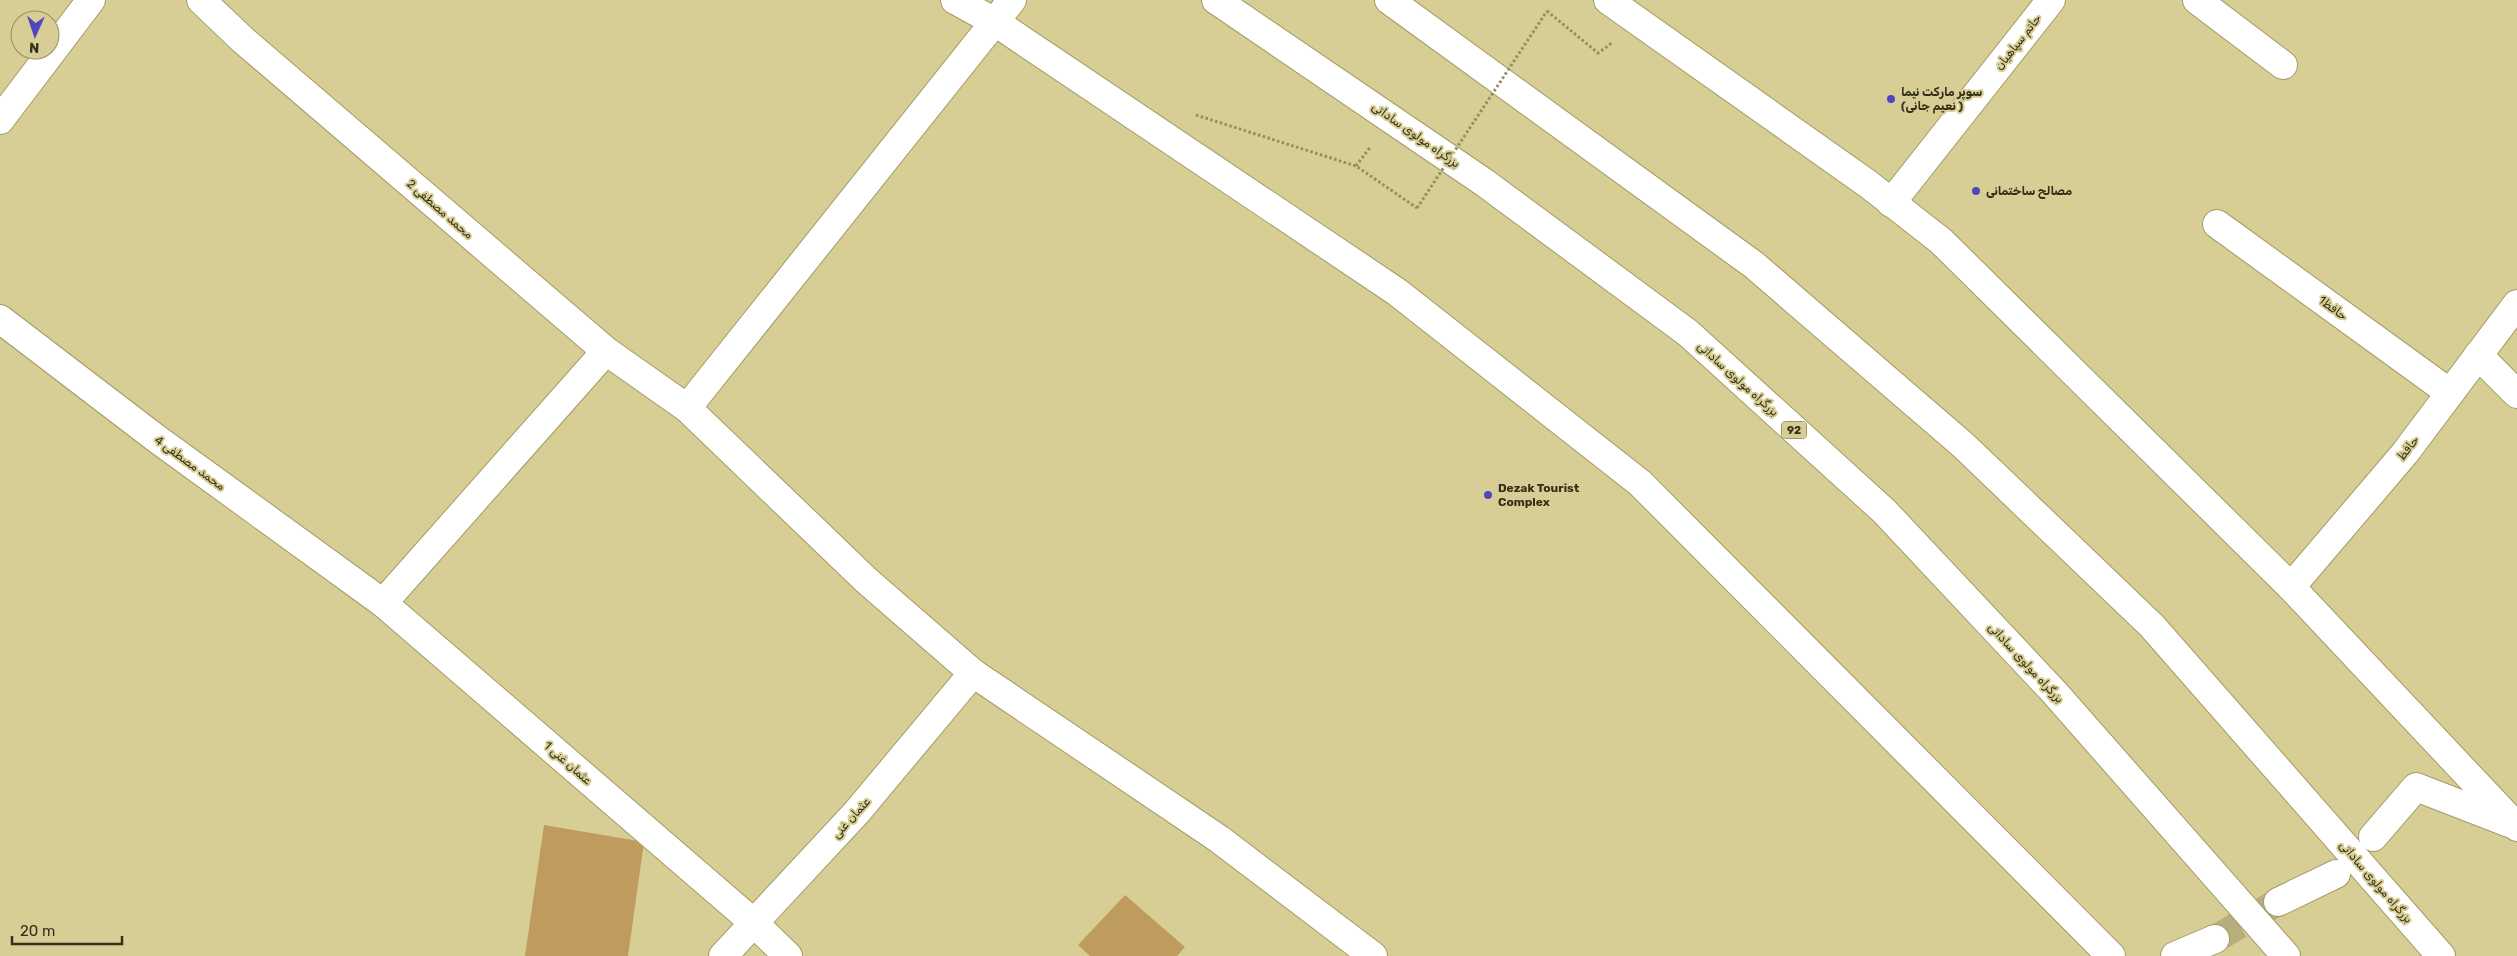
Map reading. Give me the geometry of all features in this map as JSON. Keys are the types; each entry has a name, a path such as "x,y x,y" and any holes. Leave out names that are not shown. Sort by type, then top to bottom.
{"main road":[{"path":"0,120 91,0"},
{"name":"محمد مصطفی 2","path":"201,0 243,40 606,351 687,408 866,580 973,673 1219,839 1373,956"},
{"path":"955,0 995,22 1397,292 1640,483 2111,956"},
{"path":"687,408 1012,0"},
{"name":"بزرگراه مولوی ساداتی","path":"1216,0 1485,183 1688,334 1884,511 2054,692 2286,956"},
{"name":"بزرگراه مولوی ساداتی","path":"1389,0 1754,265 1963,446 2152,626 2441,956"},
{"path":"1608,0 1941,241 2291,587 2516,826"},
{"name":"حاتم سپاهیان","path":"1891,203 2051,0"},
{"path":"2197,0 2283,65"},
{"name":"حافظ1","path":"2217,224 2450,393"},
{"name":"حافظ","path":"2291,587 2405,453 2517,304"},
{"name":"محمد مصطفی 4","path":"0,319 157,439 383,603"},
{"path":"383,603 606,351"},
{"path":"2478,355 2517,394"},
{"name":"عثمان غنی 1","path":"383,603 754,923 788,956"},
{"name":"عثمان غنی","path":"723,956 858,812 973,673"},
{"path":"2373,837 2416,787 2516,826"},
{"path":"2278,902 2336,874"},
{"path":"2175,956 2215,939"}],"path":[{"path":"1188,112 1356,166 1417,208 1547,12 1598,53"}],"building":[{"path":"544,825 644,842 628,956 525,956"},
{"path":"1125,895 1185,947 1177,956 1090,956 1078,945"}],"tunnel":[{"path":"2215,939 2278,902"}],"place":[{"name":"سوپر مارکت نیما (نعیم جانی )","path":"1891,99"},
{"name":"مصالح ساختمانی","path":"1976,191"},
{"name":"Dezak Tourist Complex","path":"1488,495"}]}
